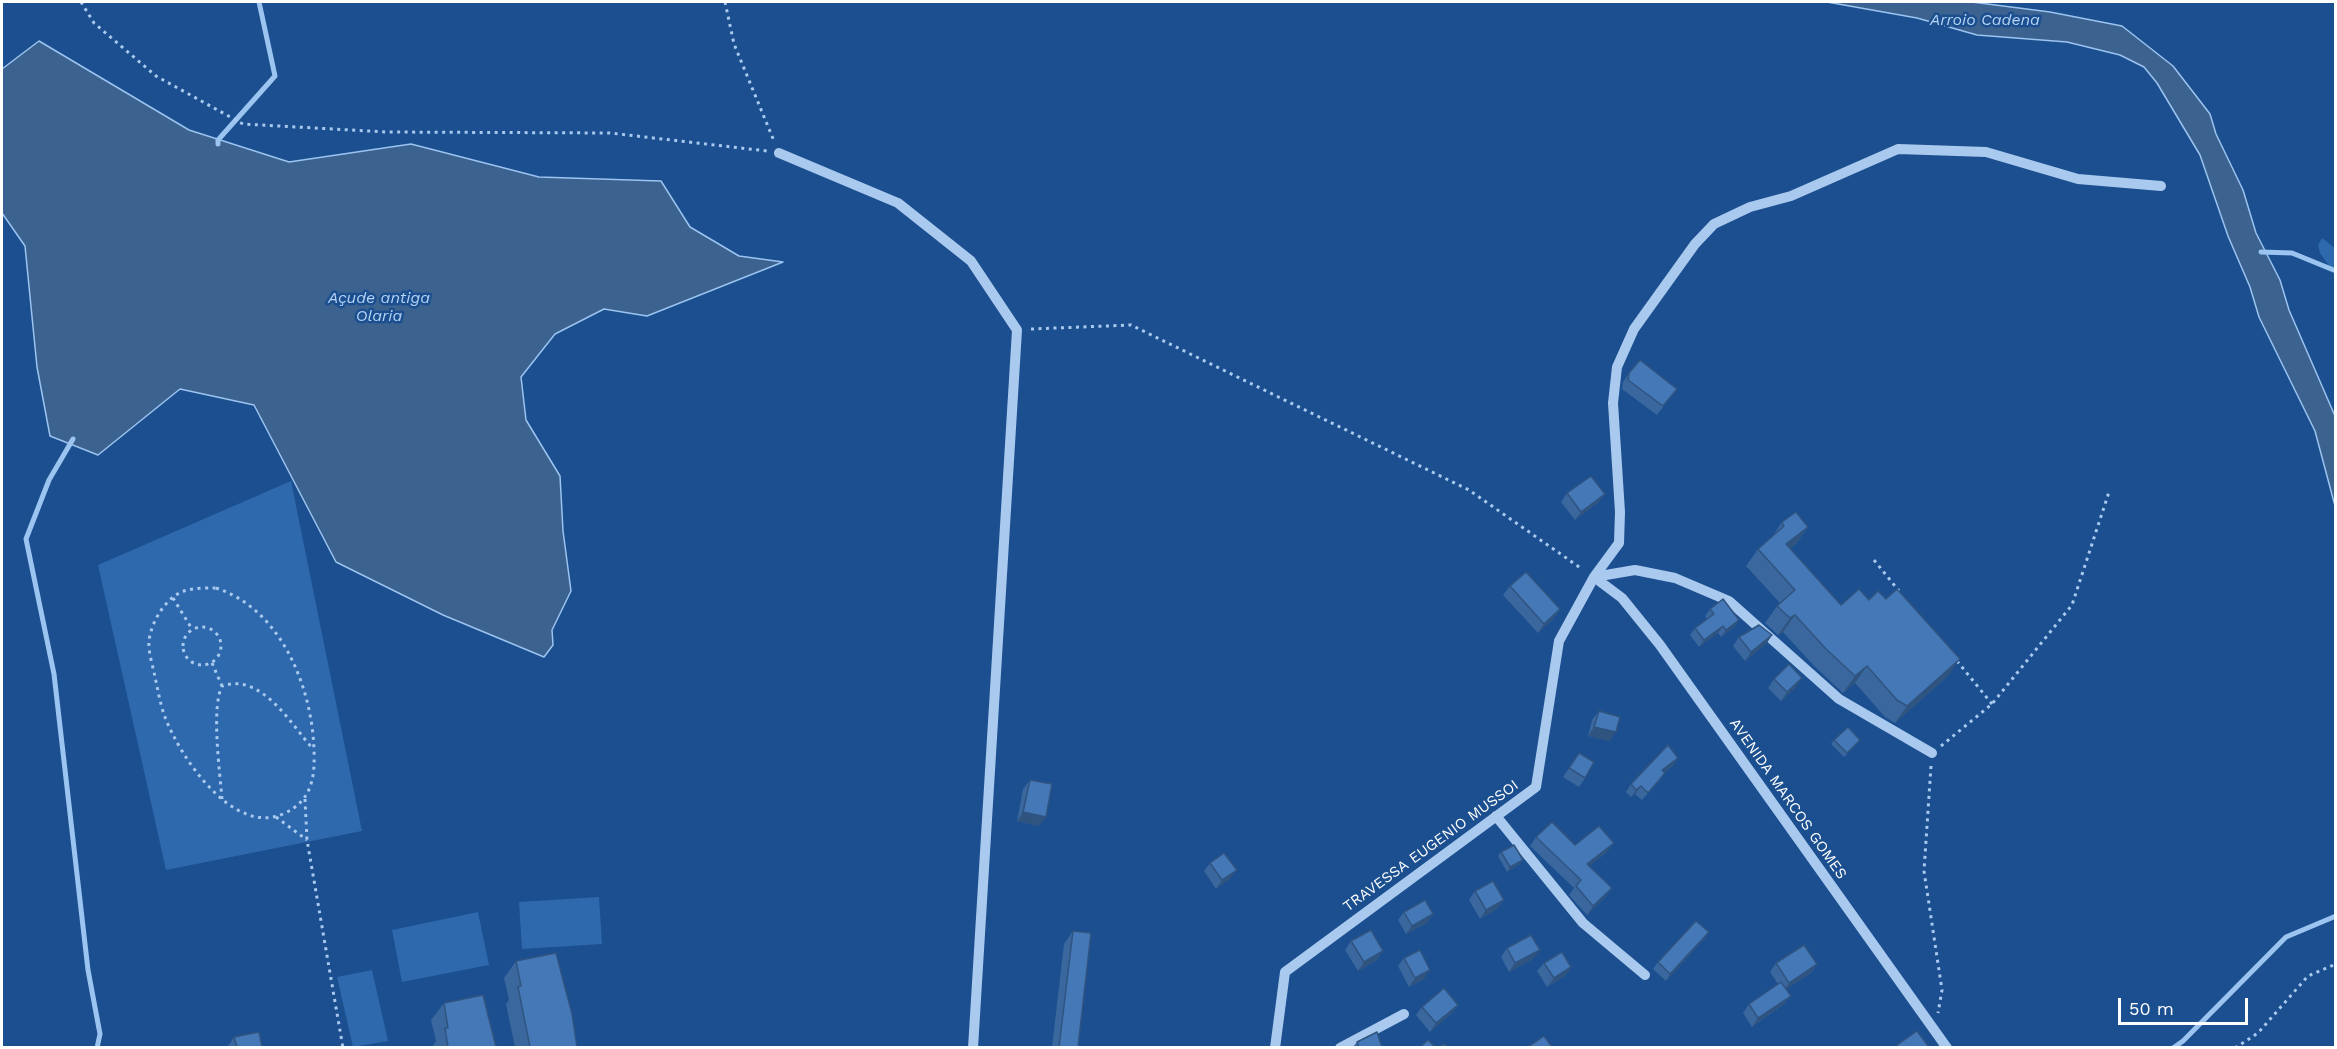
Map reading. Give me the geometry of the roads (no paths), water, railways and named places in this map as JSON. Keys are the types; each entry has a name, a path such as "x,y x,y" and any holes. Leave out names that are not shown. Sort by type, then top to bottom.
{"street":[{"name":"TRAVESSA EUGENIO MUSSOI","path":"1275,1047 1285,972 1536,787 1559,640 1594,578 1619,543 1620,512 1613,403 1617,367 1634,329 1695,244 1714,224 1750,207 1791,196 1898,149 1986,152 2078,179 2161,186"},
{"path":"779,153 898,203 971,261 1017,330 973,1047"},
{"path":"1594,578 1635,570 1675,578 1729,601 1839,699 1932,753"},
{"name":"AVENIDA MARCOS GOMES","path":"1594,578 1622,598 1660,645 1947,1047"},
{"path":"1496,816 1583,923 1645,975"},
{"path":"1340,1047 1404,1014"}],"water":[{"name":"Arroio Cadena","path":"1827,2 1972,2 2050,12 2122,26 2173,66 2210,114 2216,134 2243,190 2256,233 2280,280 2289,310 2335,416 2335,506 2315,431 2259,317 2250,287 2228,236 2200,155 2157,83 2144,67 2120,55 2067,42 1977,35 1917,18"},
{"name":"Açude antiga Olaria","path":"39,41 189,130 289,162 411,144 539,177 661,181 690,227 739,256 783,262 647,316 604,309 555,334 521,377 526,420 560,476 563,531 571,591 552,630 553,645 544,657 443,615 336,562 254,405 180,389 98,455 50,436 37,367 25,246 2,213 2,69"}],"waterway":[{"path":"218,144 218,140 275,76 259,2"},
{"path":"2261,252 2292,253 2336,271"},
{"path":"73,439 49,480 26,539 54,674 88,970 100,1034 97,1048"},
{"path":"2173,1048 2183,1041 2286,937 2336,916"}]}
